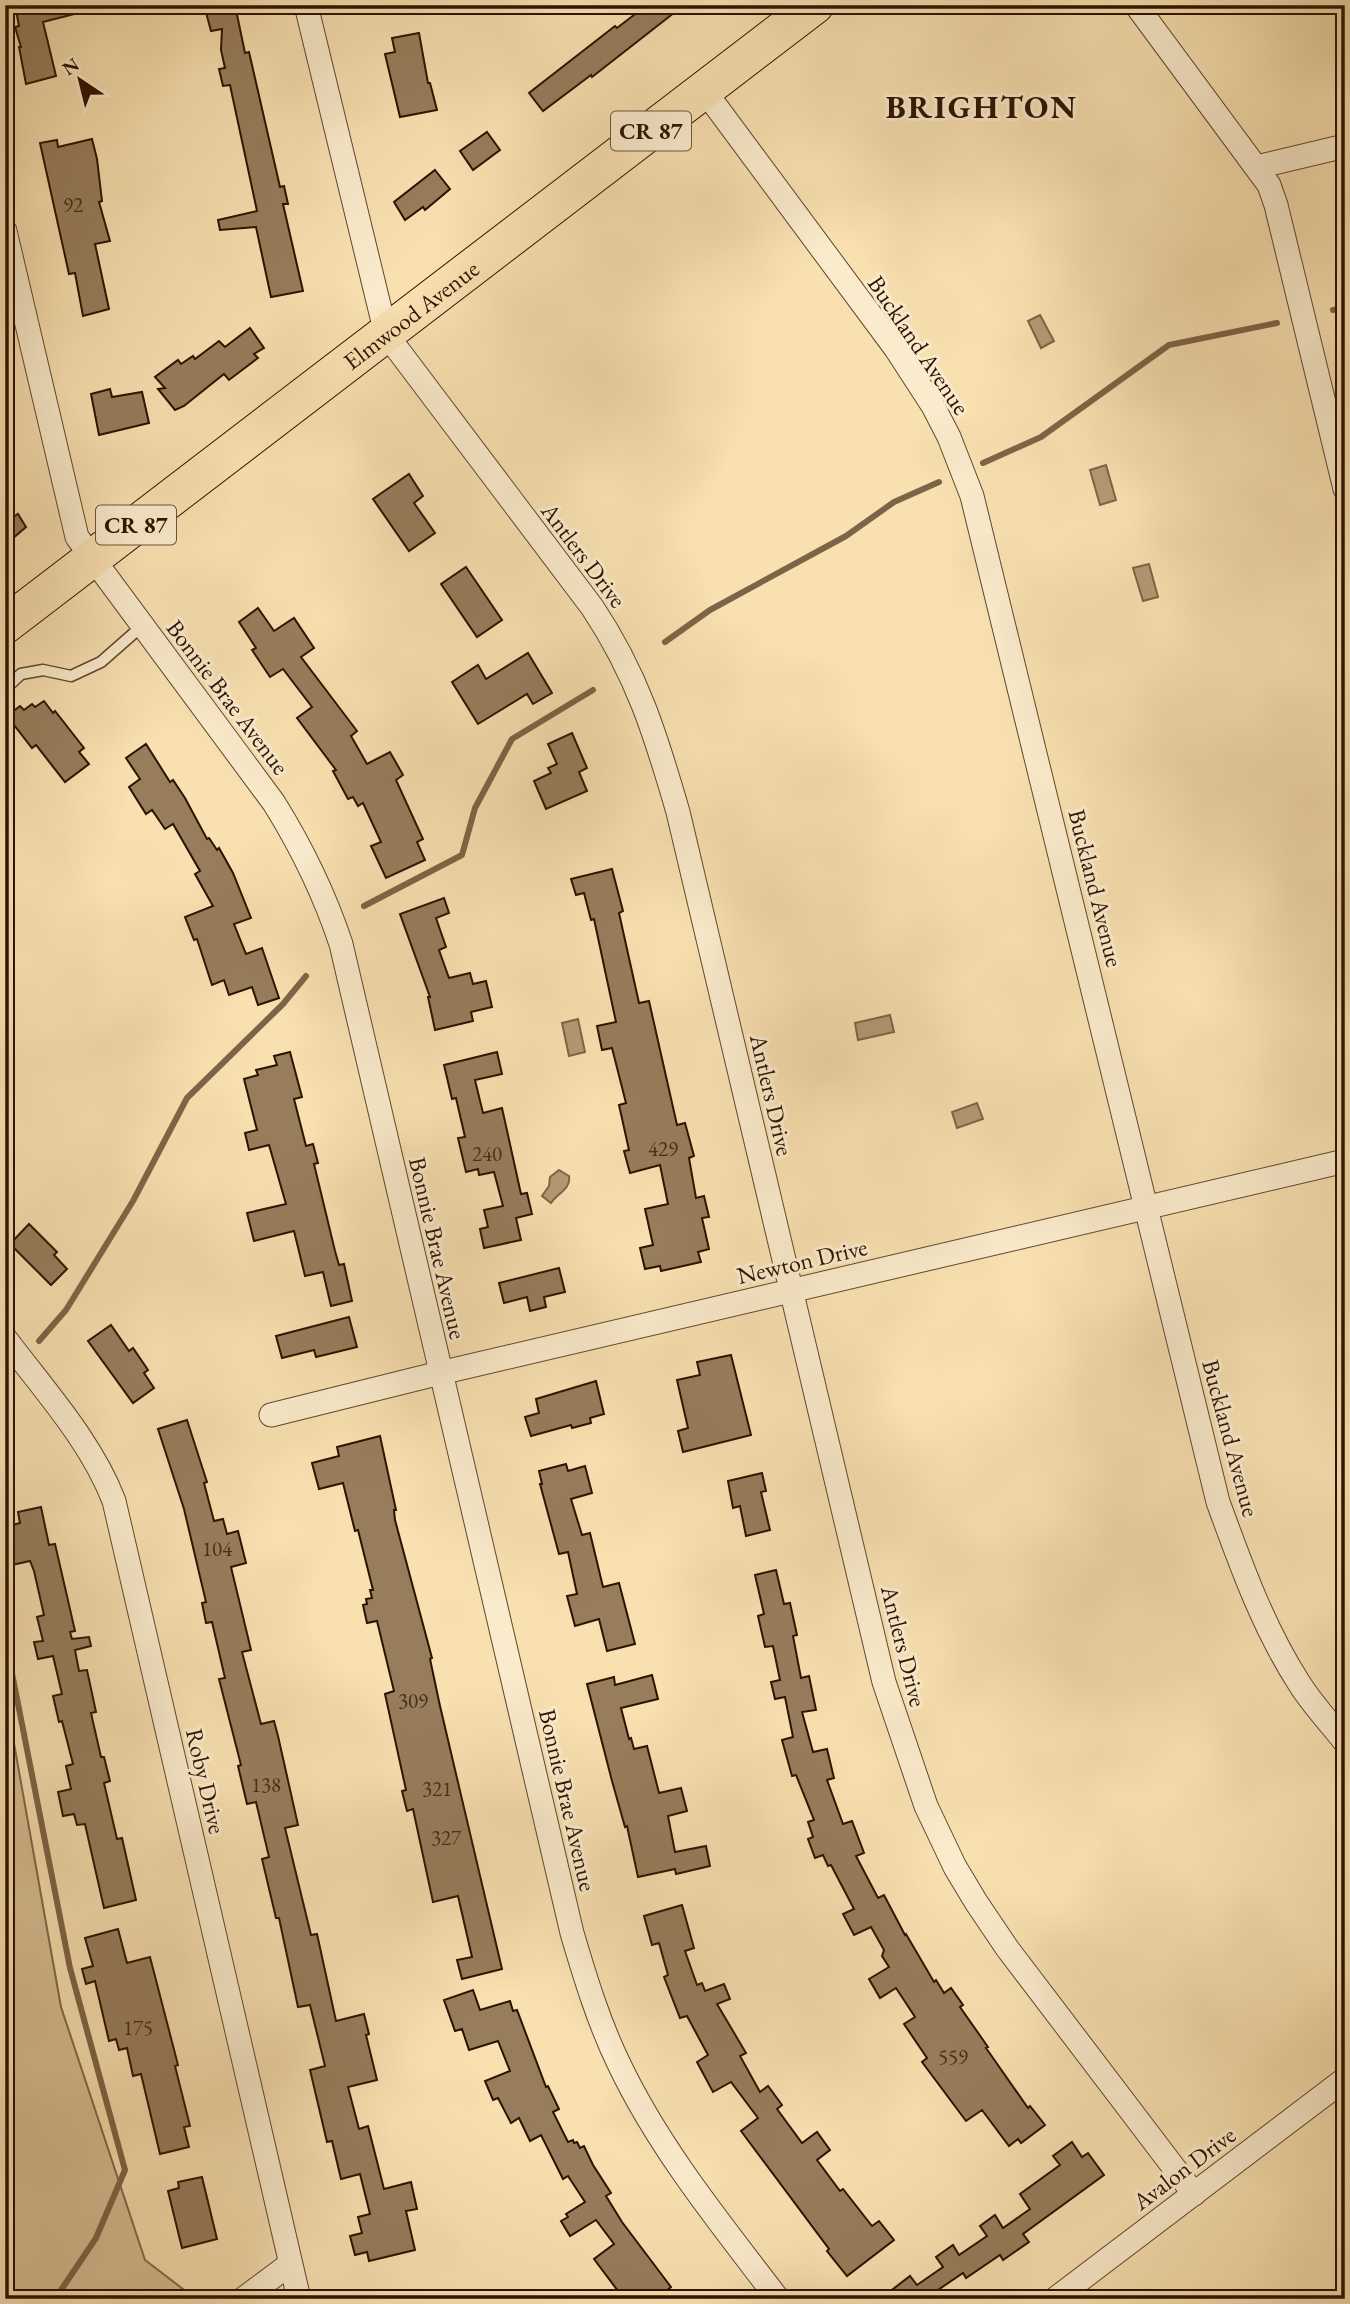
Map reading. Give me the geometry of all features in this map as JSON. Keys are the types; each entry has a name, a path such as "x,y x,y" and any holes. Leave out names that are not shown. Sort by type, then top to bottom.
{"main road":[{"name":"Elmwood Avenue","path":"5,625 815,5"}],"street":[{"name":"Antlers Drive","path":"306,5 386,334 592,607 610,635 654,730 678,812 884,1682 926,1806 976,1902 1007,1948 1194,2194"},
{"path":"1136,5 1269,185 1345,489"},
{"name":"Buckland Avenue","path":"704,90 896,349 948,436 972,496 1147,1207 1205,1458 1218,1502 1246,1580 1279,1648 1300,1685 1345,1742"},
{"path":"1257,167 1345,146"},
{"name":"Bonnie Brae Avenue","path":"5,231 77,537 274,803 299,844 330,910 341,944 572,1933 603,2025 618,2062 659,2136 695,2189 778,2299"},
{"name":"Newton Drive","path":"271,1415 1345,1161"},
{"name":"Roby Drive","path":"5,1338 67,1419 93,1459 114,1501 299,2299"},
{"name":"Avalon Drive","path":"1055,2299 1345,2079"},
{"path":"243,2299 290,2264"}],"lane":[{"path":"5,689 21,674 43,670 71,676 102,662 142,626"}],"shaded area":[{"path":"1040,315 1054,341 1041,348 1028,321"},
{"path":"1106,465 1116,500 1100,505 1090,470"},
{"path":"1149,564 1158,597 1143,601 1133,568"},
{"path":"890,1015 894,1032 858,1040 855,1023"},
{"path":"578,1019 585,1052 569,1056 562,1023"},
{"path":"977,1103 983,1119 957,1128 952,1112"},
{"path":"559,1170 569,1176 569,1180 566,1188 551,1203 542,1196 549,1186 550,1177"},
{"path":"5,1693 61,2007 145,2260 196,2299 5,2299"}],"building":[{"path":"15,5 85,5 86,11 43,22 56,76 26,84 21,47 15,27 19,26"},
{"path":"204,5 235,5 245,53 249,52 280,187 284,186 288,204 283,204 303,291 271,297 256,227 220,230 218,220 257,211 230,85 223,86 219,69 225,68 221,50 222,29 211,31"},
{"path":"647,5 684,5 592,77 591,75 543,111 529,93 615,26 617,28"},
{"path":"419,33 428,83 437,110 400,117 385,54 395,52 392,38"},
{"path":"487,132 500,150 473,170 460,151"},
{"path":"92,139 102,201 99,202 110,241 95,244 109,309 83,316 75,273 69,274 40,143 57,140 58,147"},
{"path":"435,170 450,189 425,210 423,207 405,220 394,202"},
{"path":"250,328 264,348 254,354 258,358 229,380 224,374 184,406 175,410 158,389 165,388 155,377 178,360 181,364 193,356 195,359 219,341 225,347"},
{"path":"110,389 112,397 142,392 149,423 99,435 91,394"},
{"path":"409,474 423,496 414,503 435,533 409,551 373,499"},
{"path":"18,514 26,527 5,545 5,522"},
{"path":"466,567 502,620 477,637 441,584"},
{"path":"258,608 274,631 294,618 314,648 301,657 357,731 351,736 367,764 390,752 403,775 396,780 423,839 417,842 425,860 386,878 371,846 381,842 363,803 358,806 353,797 348,799 333,771 336,770 297,718 312,707 283,669 270,677 252,650 256,648 239,622"},
{"path":"528,653 552,693 533,704 527,694 478,724 452,682 478,665 486,679"},
{"path":"44,701 84,748 79,752 89,764 65,782 36,745 32,748 7,716 20,706 24,710 32,704 35,707"},
{"path":"572,733 587,768 579,772 587,791 546,809 534,781 551,773 548,768 557,764 548,744"},
{"path":"146,744 170,782 173,780 185,798 207,839 209,838 217,850 219,848 233,873 251,918 234,924 246,954 262,948 279,998 258,1005 252,987 229,995 224,980 212,985 197,939 194,940 185,917 213,906 195,874 200,871 173,824 165,829 152,810 146,814 129,787 140,779 126,758"},
{"path":"612,869 623,911 619,913 639,1003 649,1001 677,1125 685,1123 694,1156 689,1158 696,1198 704,1196 709,1217 702,1218 709,1249 698,1252 701,1262 661,1271 660,1266 645,1269 640,1248 653,1245 645,1209 668,1204 660,1165 630,1173 624,1151 629,1150 619,1105 626,1103 612,1048 602,1050 597,1026 616,1022 594,919 591,920 584,893 576,895 571,879"},
{"path":"444,898 449,913 436,918 446,947 439,950 449,978 470,973 473,984 486,981 492,1007 471,1012 473,1021 435,1030 430,997 400,914"},
{"path":"290,1052 302,1097 294,1099 306,1146 313,1144 318,1163 314,1164 335,1251 339,1265 344,1264 352,1301 331,1306 323,1272 305,1276 294,1231 254,1241 247,1213 286,1204 269,1145 249,1150 245,1133 257,1130 244,1079 258,1075 256,1070 277,1065 274,1056"},
{"path":"497,1052 502,1074 475,1080 483,1113 502,1108 521,1194 527,1193 532,1214 516,1218 521,1240 484,1248 480,1229 488,1227 484,1210 503,1206 494,1172 479,1175 478,1169 466,1172 458,1138 465,1137 456,1098 452,1099 444,1065"},
{"path":"29,1224 57,1252 54,1255 67,1269 51,1285 10,1244"},
{"path":"559,1268 565,1292 544,1297 546,1307 530,1311 527,1297 504,1303 499,1283"},
{"path":"349,1317 357,1347 316,1357 314,1350 282,1358 276,1336"},
{"path":"111,1325 129,1351 133,1348 148,1370 144,1373 154,1388 133,1403 88,1341"},
{"path":"731,1355 751,1435 683,1452 678,1431 688,1428 677,1380 700,1375 697,1362"},
{"path":"596,1381 604,1414 590,1418 591,1423 572,1428 571,1425 531,1436 525,1417 539,1413 536,1399"},
{"path":"187,1420 207,1482 204,1483 214,1521 223,1519 227,1534 238,1531 246,1563 231,1567 251,1650 242,1652 261,1724 274,1721 278,1736 298,1825 285,1828 311,1935 317,1934 336,2021 364,2014 369,2034 366,2035 377,2080 348,2087 359,2129 368,2126 384,2189 411,2182 417,2209 406,2211 415,2250 369,2261 367,2252 355,2255 350,2236 362,2233 358,2217 370,2214 360,2174 341,2179 332,2141 327,2142 310,2070 325,2066 310,2005 298,2007 279,1918 276,1918 262,1859 269,1857 256,1802 247,1804 238,1766 241,1765 219,1679 225,1678 212,1622 206,1623 202,1603 206,1602 184,1509 158,1429"},
{"path":"380,1436 396,1510 395,1520 432,1658 430,1659 440,1706 502,1969 462,1979 457,1960 472,1957 458,1896 433,1902 413,1809 407,1811 402,1791 406,1790 385,1694 394,1691 377,1621 367,1623 363,1605 367,1604 366,1599 372,1598 370,1590 373,1590 358,1530 355,1531 343,1483 319,1489 312,1463 339,1456 337,1447"},
{"path":"566,1464 568,1471 585,1466 592,1493 571,1499 582,1535 590,1533 603,1587 619,1583 635,1644 607,1651 599,1619 575,1626 567,1596 577,1594 568,1552 559,1554 539,1471"},
{"path":"762,1473 766,1491 761,1492 770,1530 746,1536 740,1506 733,1508 728,1481"},
{"path":"41,1507 49,1545 55,1544 75,1631 70,1632 72,1639 89,1637 91,1646 75,1650 79,1671 87,1670 96,1712 91,1713 101,1757 104,1757 110,1781 104,1783 117,1839 122,1838 136,1900 104,1908 85,1824 77,1825 74,1814 63,1816 58,1792 71,1789 66,1766 73,1764 53,1696 62,1694 53,1656 38,1659 34,1642 43,1641 37,1617 44,1615 34,1571 30,1561 12,1565 5,1532 5,1527 20,1523 18,1512"},
{"path":"776,1570 784,1604 790,1603 797,1635 793,1636 801,1678 809,1676 816,1710 802,1712 813,1752 827,1749 834,1778 827,1780 843,1824 852,1821 864,1853 856,1856 878,1898 884,1895 934,1982 936,1980 944,1993 951,1988 963,2005 960,2007 988,2047 986,2048 1028,2108 1030,2106 1045,2125 1021,2143 1018,2139 1009,2146 982,2110 966,2121 922,2062 927,2058 904,2024 915,2017 896,1988 880,1998 869,1979 889,1967 882,1956 884,1950 871,1927 854,1935 843,1914 854,1909 831,1865 828,1866 823,1855 815,1858 808,1839 813,1837 808,1822 814,1820 796,1775 792,1776 782,1740 793,1737 785,1697 775,1699 771,1682 780,1680 773,1646 765,1647 758,1616 764,1614 755,1575"},
{"path":"652,1675 658,1699 621,1708 629,1739 631,1738 634,1749 647,1746 659,1793 681,1788 687,1811 668,1816 675,1852 706,1846 710,1866 676,1874 675,1869 638,1877 627,1826 625,1827 612,1781 587,1684 614,1677 615,1685"},
{"path":"682,1905 694,1948 685,1951 697,1985 702,1983 705,1991 724,1984 730,1999 717,2004 746,2053 740,2056 760,2092 768,2086 782,2105 777,2109 802,2143 817,2132 830,2150 817,2160 840,2191 843,2189 872,2226 879,2221 894,2240 847,2276 741,2131 758,2118 731,2082 713,2092 697,2062 708,2055 687,2016 680,2018 664,1977 668,1975 659,1943 652,1945 644,1916"},
{"path":"118,1929 127,1963 150,1957 178,2065 175,2066 190,2126 184,2127 189,2147 160,2154 141,2074 133,2076 127,2048 119,2050 116,2039 109,2041 95,1981 86,1984 82,1969 93,1966 85,1938"},
{"path":"473,1990 480,2010 510,2001 513,2011 517,2010 546,2087 548,2086 559,2109 553,2112 568,2142 573,2140 580,2148 584,2146 611,2193 606,2196 622,2222 671,2287 656,2299 624,2299 594,2259 614,2244 596,2220 570,2236 561,2221 568,2217 566,2214 585,2202 568,2176 563,2179 541,2135 530,2141 519,2118 511,2123 498,2098 493,2100 485,2081 510,2071 498,2041 469,2050 462,2029 455,2031 444,2000"},
{"path":"1072,2142 1082,2157 1088,2153 1104,2175 1023,2234 1029,2242 1003,2260 1000,2255 966,2278 963,2273 935,2292 941,2299 880,2299 910,2276 917,2285 943,2267 936,2257 953,2245 959,2255 987,2236 980,2226 995,2215 1003,2228 1030,2209 1020,2194 1060,2165 1053,2156"},
{"path":"202,2177 217,2239 182,2248 168,2191 179,2188 178,2182"}],"waterway":[{"path":"1333,310 1345,308"},
{"path":"983,463 1041,437 1169,345 1277,323"},
{"path":"665,642 710,610 846,536 894,502 939,482"},
{"path":"364,906 462,855 475,808 512,739 593,690"},
{"path":"39,1341 66,1310 133,1201 187,1098 283,1004 306,976"},
{"path":"5,1616 9,1658 70,1968 125,2170 96,2238 55,2299"}],"district":[{"name":"BRIGHTON","path":"982,107"}]}
